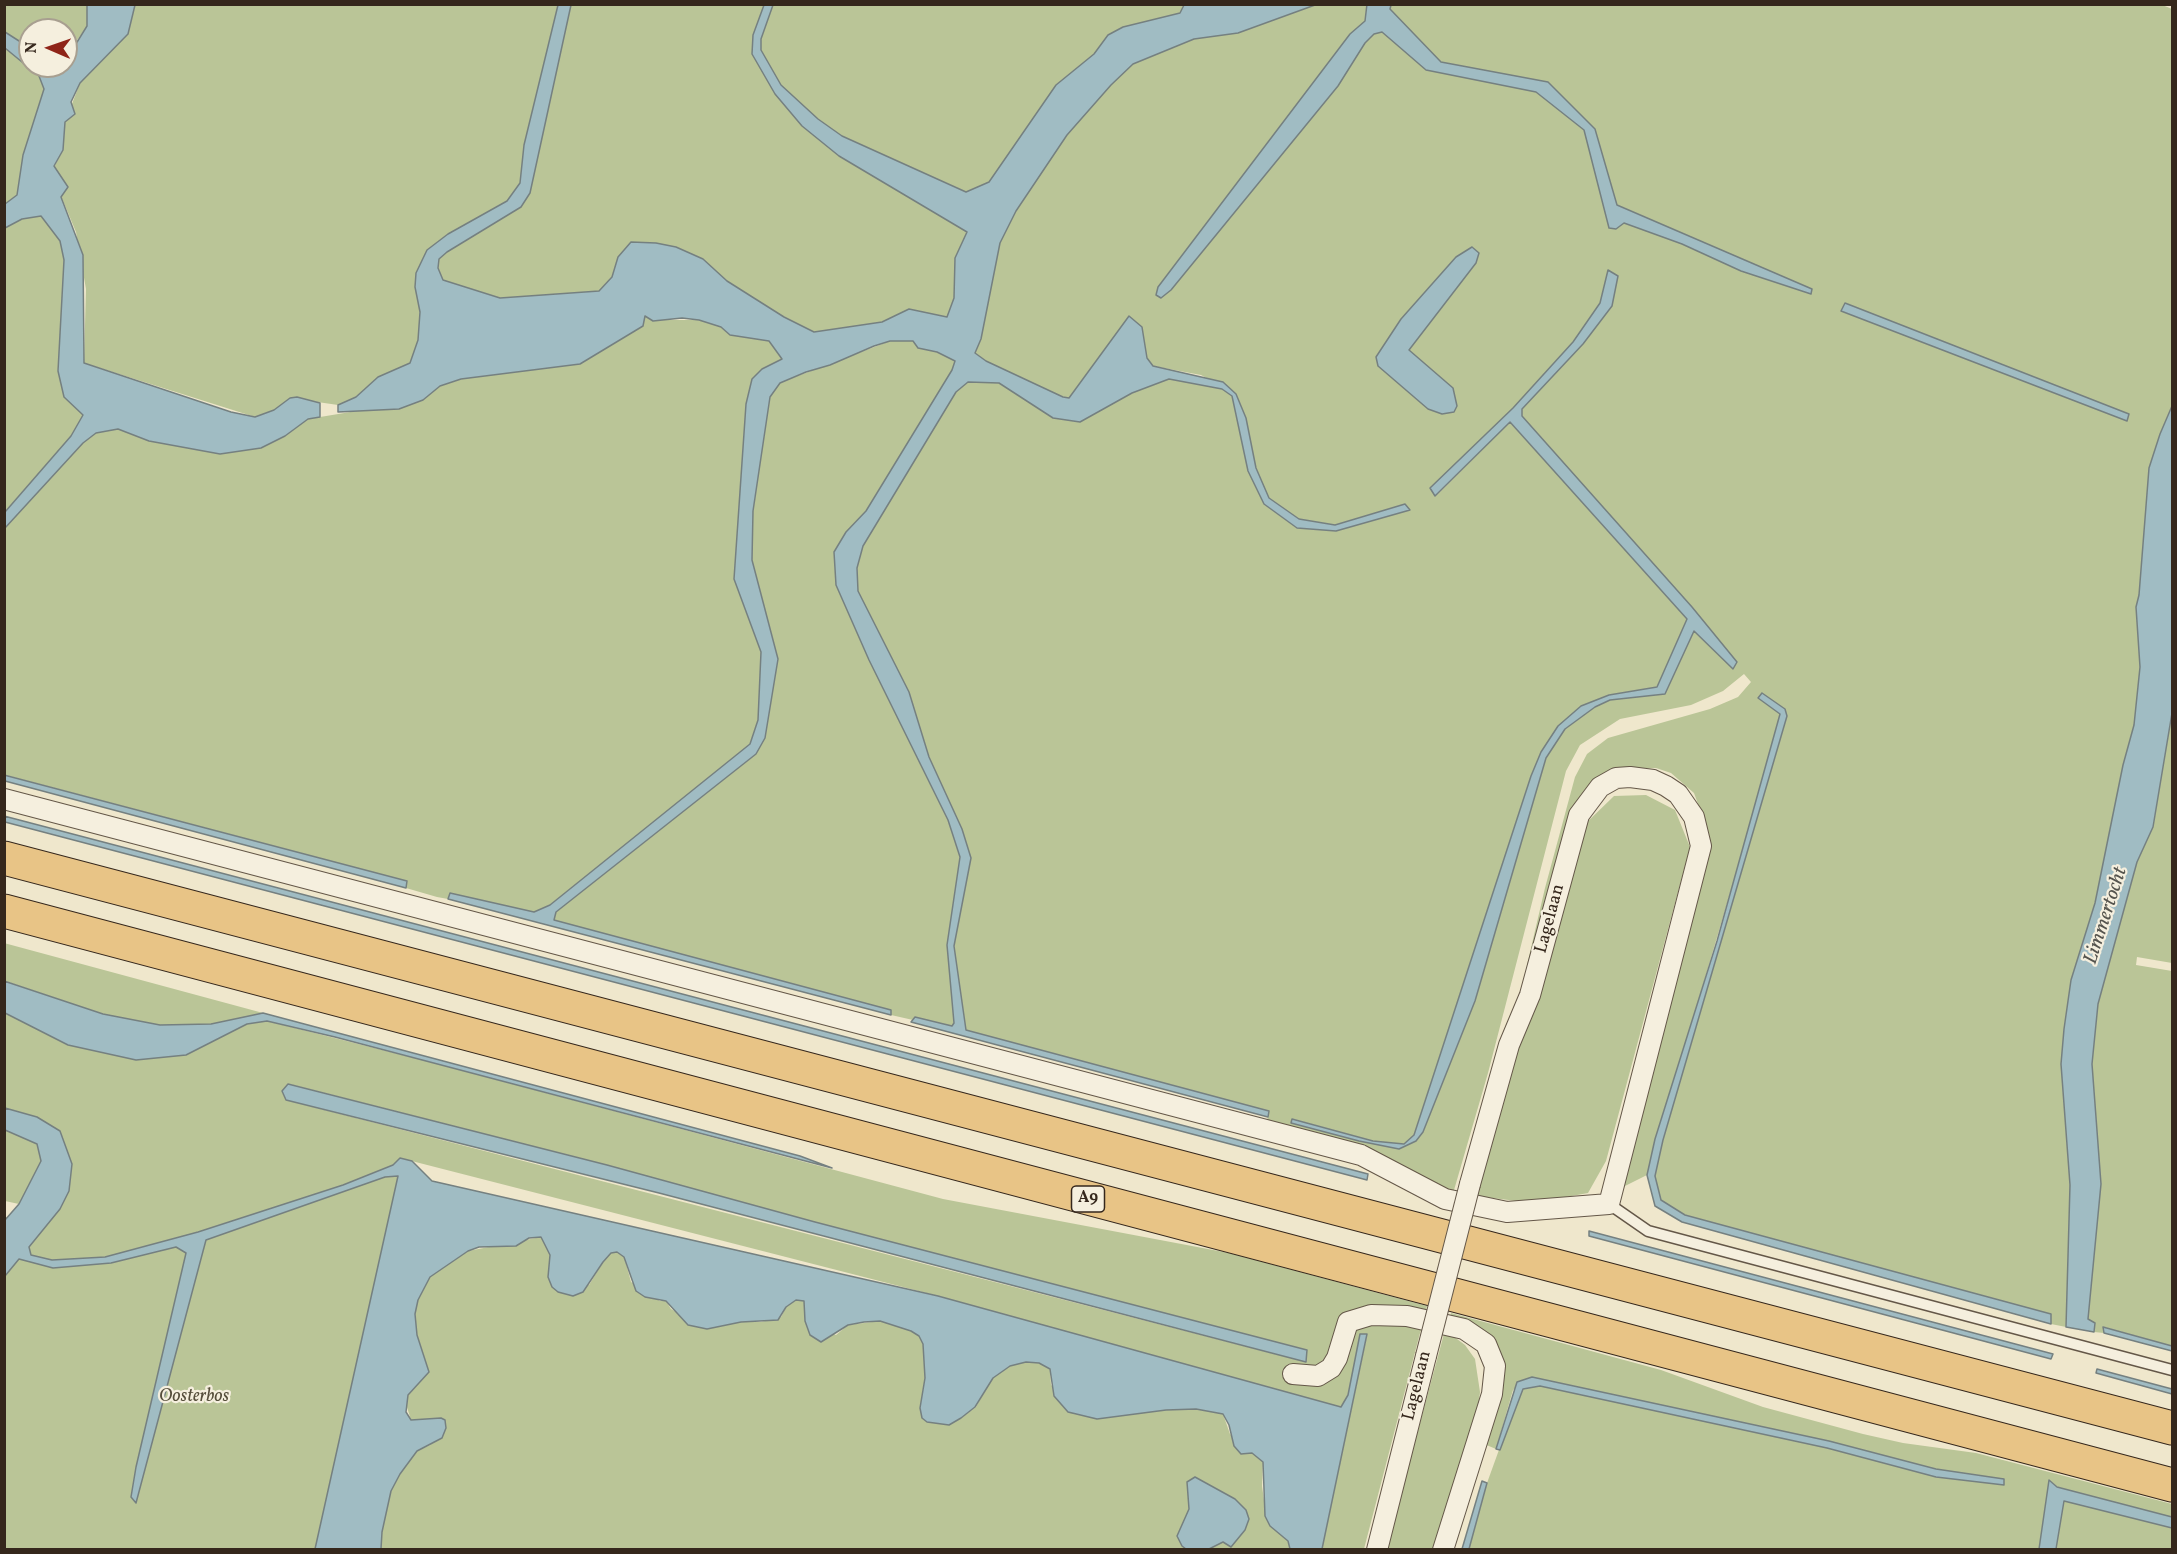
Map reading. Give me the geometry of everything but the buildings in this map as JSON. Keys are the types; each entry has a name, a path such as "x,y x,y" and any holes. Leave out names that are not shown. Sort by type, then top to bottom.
{"highway":[{"path":"4,858 2172,1428"},
{"name":"A9","path":"4,911 2172,1485"}],"street":[{"name":"Lagelaan","path":"1377,1550 1470,1184 1509,1045 1530,995 1579,815 1600,787 1616,778 1642,778 1666,786 1678,794 1694,817 1701,846 1609,1204"},
{"path":"4,799 1361,1155 1444,1199 1480,1209 1507,1212 1609,1204"},
{"path":"1293,1374 1318,1376 1331,1368 1338,1358 1348,1322 1371,1315 1407,1316 1464,1329 1486,1344 1493,1355 1495,1379 1443,1550"}],"lane":[{"path":"1609,1204 1648,1231 2172,1370"}],"green space":[{"path":"2160,4 2172,9 2172,406 2149,468 2139,595 2136,607 2140,667 2134,725 2123,765 2095,903 2071,980 2064,1029 2061,1064 2070,1185 2066,1327 2051,1324 2050,1314 1685,1215 1661,1201 1655,1176 1663,1140 1787,716 1759,698 1780,713 1771,754 1647,1175 1621,1188 1698,890 1709,834 1694,793 1671,773 1656,768 1618,770 1596,779 1531,967 1527,965 1545,888 1575,777 1587,754 1608,738 1710,709 1738,697 1751,682 1744,674 1723,691 1691,705 1620,719 1580,745 1566,771 1488,1073 1452,1197 1393,1160 1266,1126 1269,1111 966,1030 954,946 971,858 962,829 929,757 909,692 858,591 857,568 863,546 956,392 968,382 999,383 1053,418 1080,422 1132,393 1169,379 1222,389 1232,396 1248,471 1264,504 1297,528 1336,531 1405,504 1335,525 1299,519 1268,498 1256,468 1236,394 1201,375 1153,366 1147,358 1144,346 1091,368 1069,398 986,361 909,309 882,322 814,332 784,317 612,277 599,291 500,298 443,280 438,268 438,260 447,252 521,207 569,5","holes":["1845,303 2129,414 2127,420 1842,311","1513,409 1732,668 1694,631 1665,694 1610,700 1595,707 1565,729 1546,758 1475,1001 1423,1132 1399,1149 1359,1141 1291,1122 1293,1119 1373,1141 1405,1144 1414,1135 1531,776 1541,752 1581,706 1609,695 1657,687 1687,619 1510,422 1436,496"]},
{"path":"5,5 87,5 87,26 78,39 78,18 18,18 18,78 55,78 17,195 5,204"},
{"path":"135,5 558,5 524,145 520,183 507,201 448,234 427,250 415,287 420,312 418,340 410,363 378,377 356,397 338,405 290,398 275,410 255,417 84,363 86,289 76,232 61,196 54,167 63,150 65,122 80,83 128,34"},
{"path":"41,216 60,241 64,260 58,371 83,415 71,436 5,512 5,228 22,219"},
{"path":"644,315 670,320 699,320 721,327 730,335 769,341 782,359 762,369 752,379 746,404 734,579 761,652 758,720 751,744 550,905 534,912 450,893 448,899 437,897 406,888 407,881 5,775 4,528 83,443 96,433 118,429 149,441 285,436 308,419 423,400 440,386 461,379 580,364 643,326"},
{"path":"890,341 913,341 918,348 937,352 955,361 952,370 866,511 846,532 834,552 836,585 869,660 948,820 960,857 947,945 954,1023 952,1026 915,1017 913,1020 891,1015 891,1010 554,921 556,912 756,754 778,659 752,560 753,511 770,397 779,383"},
{"path":"2172,713 2172,963 2137,957 2136,965 2172,971 2172,1346 2104,1327 2104,1333 2094,1332 2095,1323 2088,1319 2101,1184 2092,1064 2098,1004 2137,862 2153,827"},
{"path":"1646,795 1675,810 1690,847 1606,1161 1588,1193 1533,1203 1476,1196 1581,828 1614,796"},
{"path":"4,943 263,1013 211,1025 160,1025 103,1014 5,981"},
{"name":"Oosterbos","path":"5,1013 68,1045 186,1055 247,1024 267,1021 438,1064 943,1199 1229,1253 1427,1306 1364,1549 1322,1549 1367,1335 1360,1334 1348,1395 1341,1407 938,1296 400,1158 399,1176 315,1549 4,1549 5,1217 51,1218 37,1117 5,1108","holes":["289,1084 607,1165 815,1222 1307,1350 1306,1362 286,1100 282,1092"]},
{"path":"5,1130 22,1135 37,1144 41,1161 19,1204 5,1201"},
{"path":"541,1237 550,1255 548,1277 589,1285 603,1262 611,1253 617,1252 624,1256 631,1282 660,1301 666,1301 671,1309 707,1329 781,1317 786,1307 796,1300 804,1301 805,1321 836,1335 848,1325 880,1321 911,1331 919,1336 923,1344 925,1378 920,1408 922,1417 927,1422 949,1425 961,1418 976,1407 992,1378 1010,1366 1026,1362 1040,1363 1050,1369 1051,1385 1097,1419 1166,1410 1196,1409 1223,1414 1230,1434 1263,1462 1262,1486 1267,1521 1288,1541 1290,1550 381,1550 382,1532 391,1491 417,1451 430,1445 420,1420 411,1420 406,1404 408,1395 429,1372 417,1335 415,1314 418,1300 430,1277 468,1251"},
{"path":"1451,1313 1661,1370 1763,1407 1863,1434 1903,1443 1976,1453 2172,1504 2172,1517 2057,1487 2049,1480 2039,1549 1469,1549 1487,1483 1517,1400 1523,1389 1540,1386 1827,1448 1936,1477 2004,1480 1936,1469 1829,1441 1532,1377 1513,1390 1496,1449 1484,1444 1497,1353 1449,1321"},
{"path":"1445,1330 1465,1345 1475,1359 1480,1392 1478,1410 1433,1549 1386,1550"},
{"path":"2063,1500 2172,1528 2172,1549 2056,1550"}],"water":[{"path":"1367,4 1391,5 1390,9 1441,62 1548,82 1595,129 1617,205 1812,289 1811,294 1741,271 1682,244 1624,223 1616,229 1609,228 1584,130 1536,92 1426,70 1382,32 1374,34 1365,43 1338,86 1171,290 1161,298 1156,295 1158,287 1350,34 1365,21"},
{"path":"87,5 135,5 128,34 80,83 71,102 75,114 65,122 63,150 54,166 68,187 61,197 83,255 84,363 231,412 255,417 274,410 290,398 297,397 320,403 320,417 308,419 285,436 261,448 220,454 149,441 118,429 96,433 83,443 5,528 5,512 71,436 83,415 64,397 58,371 64,260 60,241 41,216 22,219 5,228 5,204 17,195 23,155 44,89 40,78 78,78 78,41 87,26"},
{"path":"558,5 571,5 530,193 521,207 439,259 438,268 443,280 500,298 599,291 612,277 618,257 631,242 656,243 676,247 703,259 727,281 784,317 814,332 882,322 909,309 947,317 954,298 955,258 967,232 839,156 802,126 775,94 752,54 753,35 764,5 773,5 761,39 761,50 781,85 818,119 842,136 966,192 989,182 1056,85 1094,54 1108,35 1123,27 1180,13 1184,5 1315,5 1238,33 1194,39 1133,64 1111,85 1067,135 1016,211 1000,243 981,339 975,353 986,361 1069,398 1129,316 1142,327 1147,358 1153,366 1223,382 1236,394 1246,418 1256,468 1269,498 1299,519 1335,525 1405,504 1410,510 1336,531 1297,528 1264,504 1248,471 1232,396 1222,389 1169,379 1132,393 1080,422 1053,418 999,383 968,382 956,392 863,546 857,568 858,591 909,692 929,757 962,829 971,858 954,946 966,1030 1269,1111 1268,1117 911,1022 915,1017 952,1026 954,1023 947,945 960,857 948,820 869,660 836,585 834,552 846,532 866,511 952,370 955,361 937,352 918,348 913,341 890,341 806,372 780,383 770,397 753,511 752,560 778,659 765,738 756,754 556,912 554,920 891,1010 891,1015 448,899 450,893 534,912 550,905 750,744 758,720 761,652 734,579 746,404 752,379 762,369 782,359 769,341 730,335 721,327 699,320 682,318 653,321 645,316 643,326 580,364 461,379 440,386 423,400 399,409 338,412 338,405 356,397 378,377 410,363 418,340 420,312 415,287 416,273 427,250 448,234 507,201 520,183 524,145"},
{"path":"5,32 18,40 18,59 5,48"},
{"path":"1472,247 1479,253 1476,263 1409,350 1453,388 1457,406 1454,412 1442,414 1428,409 1378,366 1376,357 1401,319 1456,257"},
{"path":"1608,270 1618,276 1612,306 1583,344 1522,409 1522,416 1692,607 1737,662 1733,669 1694,631 1665,694 1610,700 1595,707 1565,729 1546,758 1475,1001 1423,1132 1416,1141 1399,1149 1291,1123 1292,1119 1373,1141 1404,1144 1414,1135 1531,776 1541,752 1558,726 1581,706 1609,695 1657,687 1687,619 1510,422 1435,496 1430,488 1513,408 1573,342 1600,303"},
{"path":"1845,303 2129,414 2127,421 1841,311"},
{"name":"Limmertocht","path":"2172,406 2172,713 2153,827 2137,862 2098,1004 2092,1064 2101,1184 2088,1319 2095,1323 2094,1332 2066,1327 2070,1185 2061,1064 2071,980 2095,903 2123,765 2134,725 2140,667 2136,607 2139,595 2149,468"},
{"path":"1762,693 1785,709 1787,716 1663,1140 1655,1176 1661,1200 1685,1215 2051,1314 2051,1324 1682,1222 1655,1206 1647,1175 1655,1139 1717,941 1780,714 1758,698"},
{"path":"4,775 407,881 406,888 5,781"},
{"path":"4,816 1368,1174 1367,1180 5,822"},
{"path":"4,981 103,1014 160,1025 211,1024 263,1013 800,1156 832,1168 267,1021 247,1024 186,1055 136,1060 68,1045 5,1013"},
{"path":"288,1084 607,1165 815,1222 1307,1350 1306,1362 659,1193 286,1100 282,1091"},
{"path":"5,1108 37,1117 60,1131 72,1164 69,1191 60,1209 29,1247 31,1255 52,1260 105,1257 198,1232 343,1185 393,1165 400,1158 412,1161 432,1181 938,1296 1341,1407 1348,1395 1360,1334 1367,1334 1322,1549 1290,1549 1288,1541 1270,1526 1265,1516 1263,1462 1252,1453 1241,1454 1234,1446 1229,1425 1223,1414 1196,1409 1166,1410 1097,1419 1068,1412 1054,1396 1050,1369 1039,1363 1026,1362 1010,1366 993,1378 975,1407 961,1418 949,1425 927,1422 922,1418 920,1408 925,1378 923,1344 919,1336 911,1331 880,1321 864,1322 848,1325 821,1342 810,1335 805,1321 804,1301 796,1300 786,1307 778,1320 741,1322 707,1329 688,1325 666,1301 645,1297 636,1291 624,1257 617,1252 611,1253 603,1262 583,1292 573,1296 558,1292 552,1287 548,1277 550,1255 541,1237 529,1238 516,1246 479,1247 468,1251 430,1277 418,1300 415,1314 417,1335 429,1372 408,1395 406,1412 411,1420 441,1418 445,1420 446,1428 442,1438 417,1451 400,1474 391,1491 382,1532 381,1549 315,1549 398,1176 385,1177 206,1240 136,1503 131,1497 136,1467 186,1253 176,1247 111,1263 53,1268 19,1259 5,1276 5,1220 19,1204 41,1161 37,1144 5,1130"},
{"path":"1589,1231 2053,1354 2051,1359 1589,1236"},
{"path":"2103,1327 2172,1346 2172,1351 2104,1333"},
{"path":"2097,1369 2172,1389 2172,1394 2096,1373"},
{"path":"1532,1377 1829,1441 1936,1469 2004,1479 2004,1485 1936,1477 1827,1448 1540,1386 1523,1389 1500,1450 1496,1449 1517,1382"},
{"path":"1195,1477 1235,1499 1246,1510 1249,1519 1245,1530 1231,1547 1223,1542 1209,1549 1186,1549 1182,1546 1177,1536 1189,1509 1187,1482"},
{"path":"2049,1480 2057,1487 2172,1517 2172,1528 2064,1501 2056,1549 2039,1549"},
{"path":"1482,1481 1487,1483 1469,1549 1462,1549"}]}
